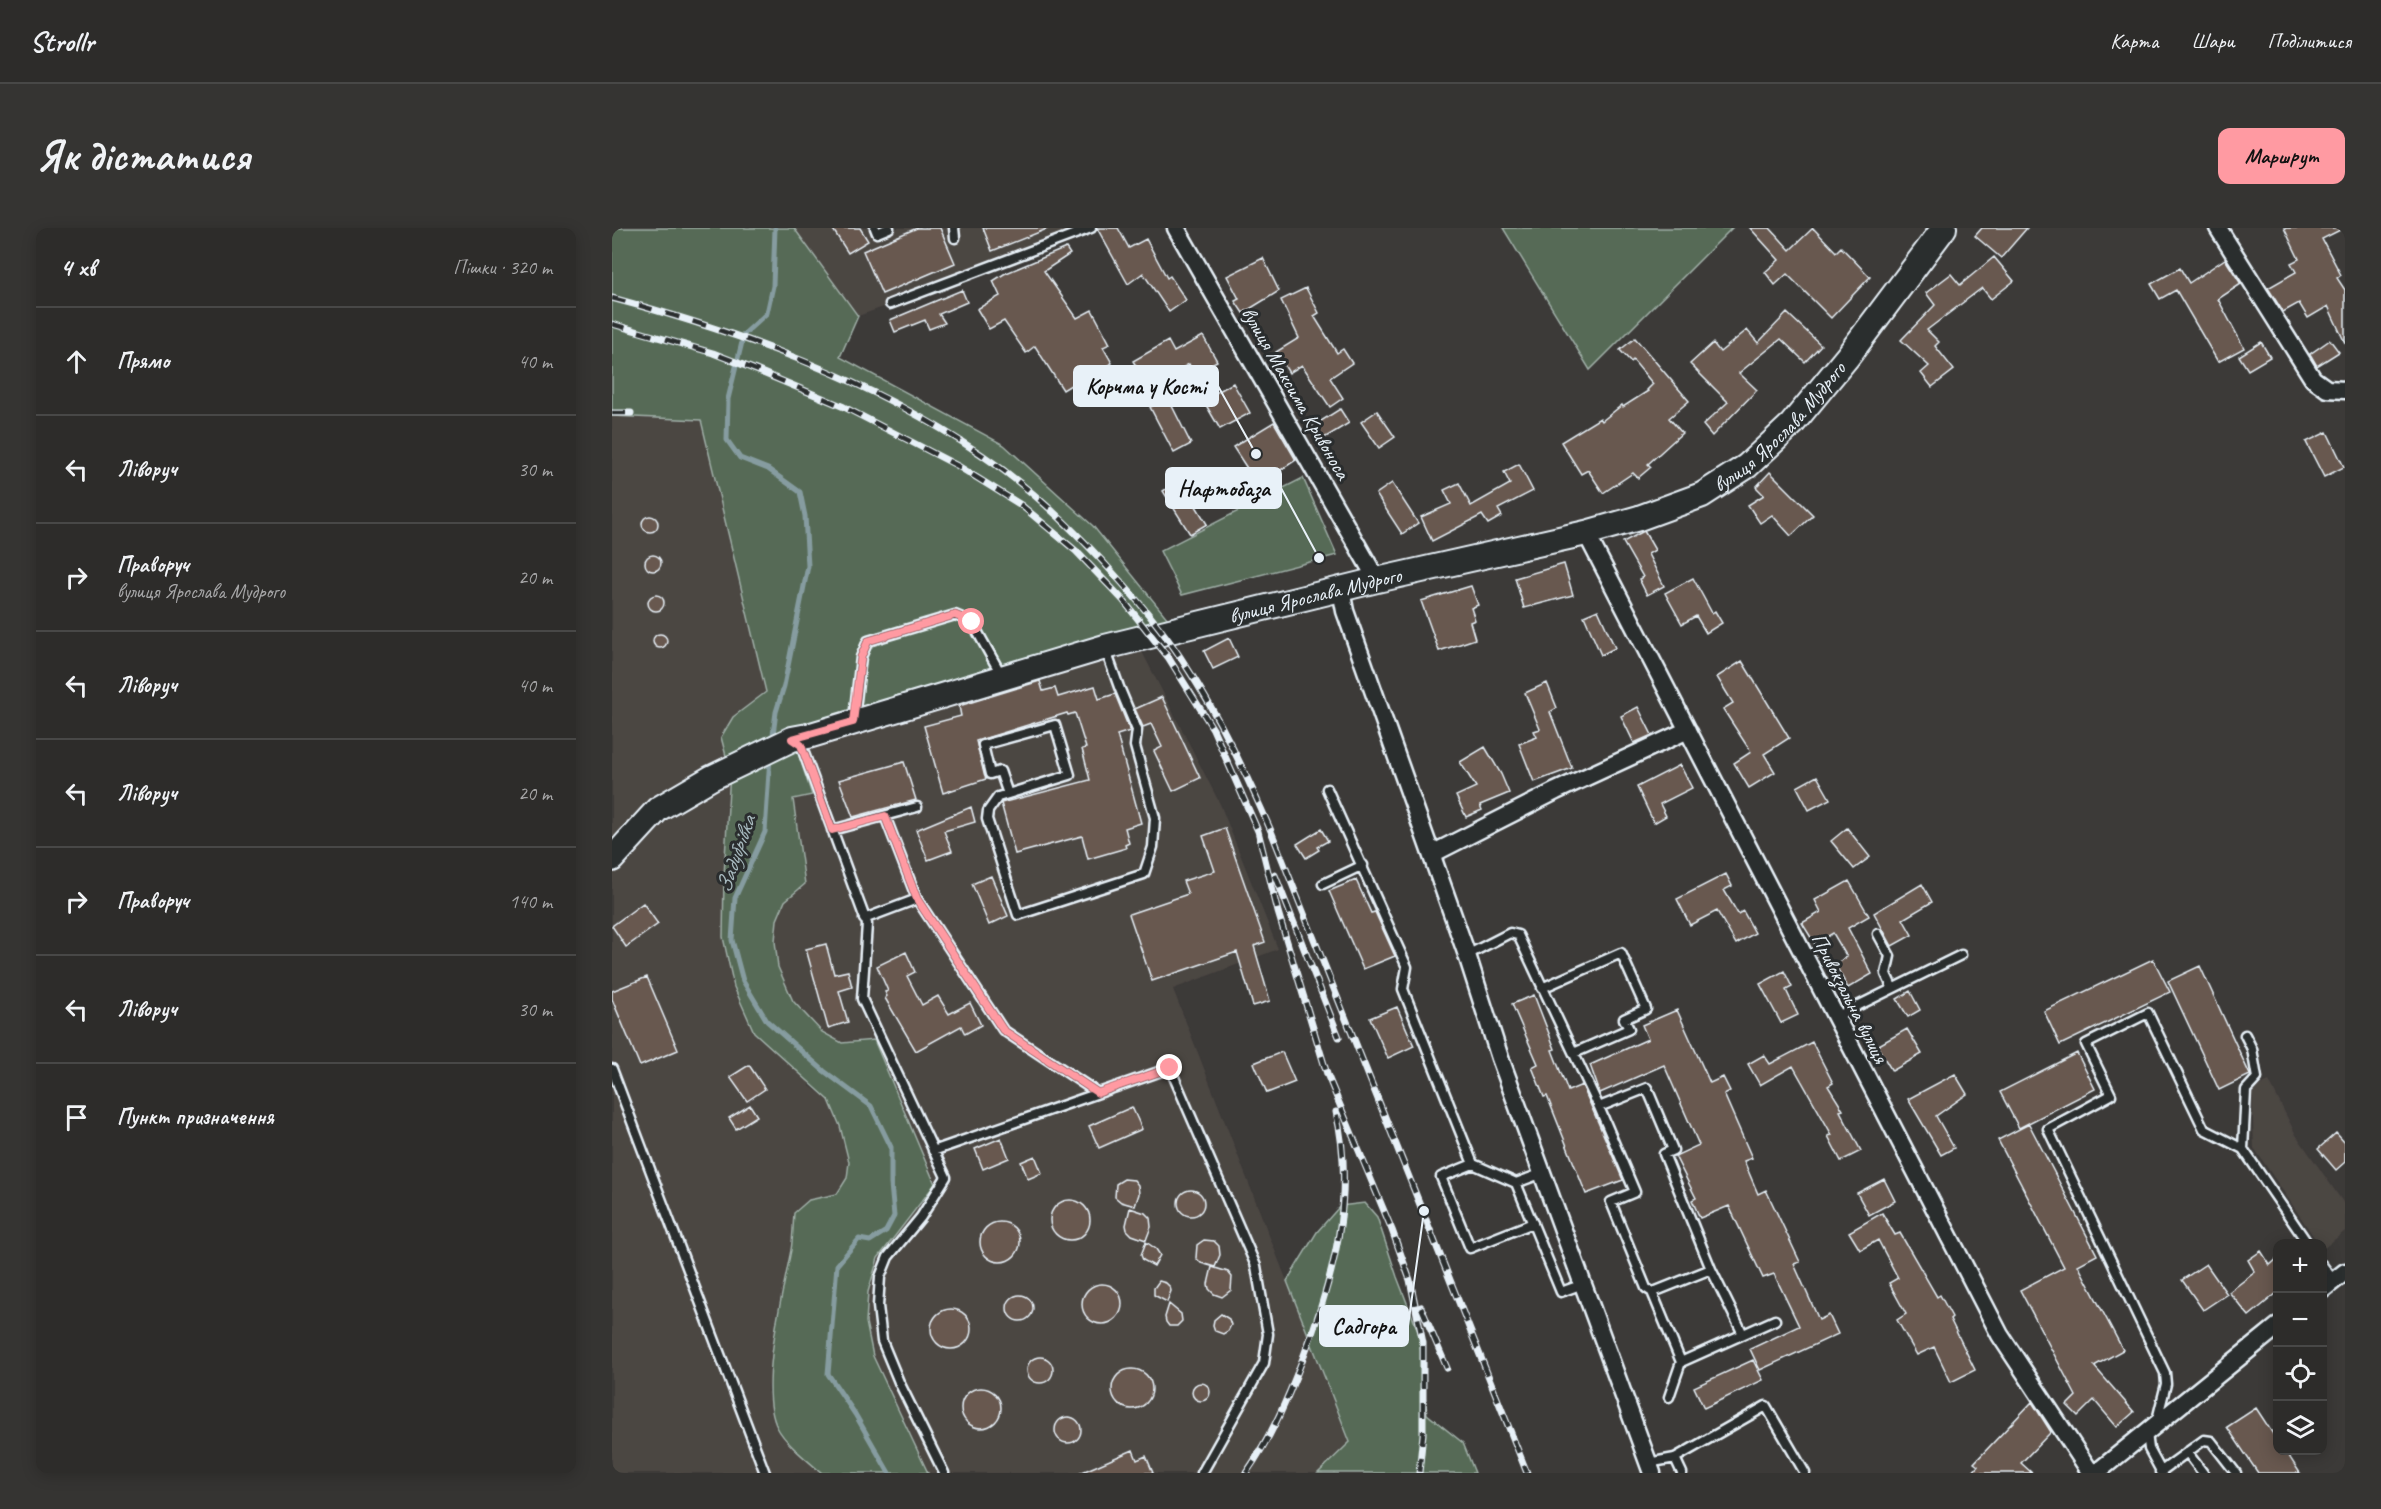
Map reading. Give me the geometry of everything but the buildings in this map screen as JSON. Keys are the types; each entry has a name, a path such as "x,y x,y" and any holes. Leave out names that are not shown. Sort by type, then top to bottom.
{"main road":[{"name":"вулиця Ярослава Мудрого","path":"612,859 658,808 711,778 800,737 1105,647 1377,580 1586,533 1639,519 1702,495 1747,466 1799,415 1848,356 1944,228"}],"street":[{"name":"вулиця Максима Кривоноса","path":"1176,228 1377,580"},
{"path":"2218,228 2313,379 2327,389 2345,390"},
{"name":"Привокзальна вулиця","path":"1586,533 2000,1335 2091,1473"},
{"path":"1341,590 1345,611 1432,854 1500,1058 1544,1173 1650,1468"},
{"path":"1432,854 1556,791 1688,730"},
{"path":"2096,1473 2273,1329"}],"lane":[{"path":"874,228 877,233 889,228"},
{"path":"954,228 956,238"},
{"path":"891,304 1090,228"},
{"path":"853,722 861,657 868,641 955,615 962,616 972,622 1002,676"},
{"path":"1008,794 1000,771 990,774 983,745 1055,725 1070,775 1008,794 998,797 988,811 987,819 1018,915 1144,874 1153,847 1155,819 1135,746 1137,730 1105,647"},
{"path":"800,737 867,924 862,999 946,1177 921,1217 888,1257 880,1277 878,1306 882,1341 899,1382 944,1473"},
{"path":"1327,789 1407,967 1403,989 1473,1164 1516,1183 1561,1292 1583,1284"},
{"path":"832,830 917,807"},
{"path":"885,816 917,899 1003,1030 1098,1093"},
{"path":"1323,884 1363,865"},
{"path":"864,918 917,899"},
{"path":"1467,955 1510,933 1518,935 1599,1107 1635,1192 1611,1202 1646,1288 1652,1292 1681,1362 1669,1397"},
{"path":"1878,934 1890,956 1886,974 1892,987"},
{"path":"1542,988 1621,953 1646,1009 1624,1019 1629,1029 1574,1053"},
{"path":"1835,1017 1961,955"},
{"path":"2236,1473 2211,1441 2204,1440 2161,1472 2149,1449 2151,1429 2163,1401 2165,1373 2048,1129 2110,1095 2086,1044 2148,1013 2204,1129 2243,1149 2305,1239"},
{"path":"2243,1149 2246,1090 2257,1077 2252,1049 2245,1035"},
{"path":"933,1151 1170,1068 1256,1266 1268,1334 1264,1363 1202,1473"},
{"path":"612,1069 765,1473"},
{"path":"1599,1107 1647,1088 1673,1150 1664,1154 1712,1269 1743,1334"},
{"path":"1473,1164 1441,1177 1470,1248 1533,1223"},
{"path":"1516,1183 1544,1173"},
{"path":"1652,1292 1712,1269"},
{"path":"1681,1362 1775,1320"},
{"path":"1650,1468 1675,1458 1766,1406 1805,1473"},
{"path":"2187,1452 2203,1473"},
{"path":"1675,1458 1682,1473"}],"shaded area":[{"path":"794,228 1106,228 858,316"},
{"path":"612,416 701,419 766,692 733,717 724,876 810,1086 829,1100 840,1126 849,1162 847,1178 837,1194 809,1200 794,1213 791,1247 778,1310 768,1392 777,1427 822,1473 612,1473"},
{"path":"1137,642 1220,804 1278,949 1173,989 1350,1443 1318,1473 928,1473 873,1356 866,1322 868,1292 878,1258 898,1233 842,1043 822,1032 793,1001 778,967 775,941 777,920 785,901 805,884 793,799 812,795 794,741"},
{"path":"2269,1081 2296,1135 2345,1205 2345,1231 2327,1246 2327,1239 2315,1239 2254,1148 2252,1089"}],"green space":[{"path":"612,228 794,228 858,316 840,357 1004,445 1093,526 1180,634 794,741 812,795 793,799 805,884 785,901 777,920 775,941 778,967 793,1001 822,1032 842,1043 874,1040 935,1184 878,1258 868,1292 866,1322 873,1356 928,1473 822,1473 785,1439 777,1427 772,1410 771,1365 778,1314 791,1250 794,1213 809,1200 837,1194 847,1178 849,1162 840,1126 829,1100 754,1032 734,987 723,937 730,771 721,737 733,717 766,692 701,420 612,416"},
{"path":"1503,228 1732,228 1590,370"},
{"path":"1303,478 1337,555 1182,595 1160,551"},
{"path":"1365,1203 1377,1217 1419,1334 1427,1414 1463,1443 1475,1473 1318,1473 1350,1442 1287,1281 1317,1232 1340,1206"}],"waterway":[{"name":"Задубрівка","path":"772,742 776,712 784,686 808,566 805,516 800,492 768,469 740,458 727,440 728,399 744,334 767,313 773,286 775,228"},
{"name":"Задубрівка","path":"770,757 765,832 735,898 732,940 743,981 767,1021 824,1071 871,1106 891,1147 894,1216 886,1231 870,1241 859,1239 837,1265 828,1374 855,1414 889,1473"}],"railway":[{"path":"612,298 709,327 804,361 895,403 939,428 982,455 1020,483 1056,515 1106,565 1156,623 1179,655 1210,706 1242,767 1271,831 1527,1473"},
{"path":"612,324 713,353 756,370 844,407 958,466 1021,505 1076,551 1123,600 1168,657 1213,729 1258,831 1278,912 1327,1074 1392,1230 1410,1280 1423,1343 1423,1434 1419,1473"},
{"path":"612,413 631,413"},
{"path":"1275,875 1339,1037"},
{"path":"1246,1473 1271,1432 1291,1388 1314,1328 1332,1268 1338,1237 1344,1175 1342,1143 1336,1112"},
{"path":"1421,1307 1447,1368"}],"place":[{"name":"Корчма у Кості","path":"1256,454"},
{"name":"Нафтобаза","path":"1319,558"},
{"name":"Садгора","path":"1424,1211"}],"route":[{"path":"972,622 955,615 868,641 861,657 853,722 792,739 801,745 832,830 885,816 917,899 1003,1030 1098,1093 1170,1068"}]}
